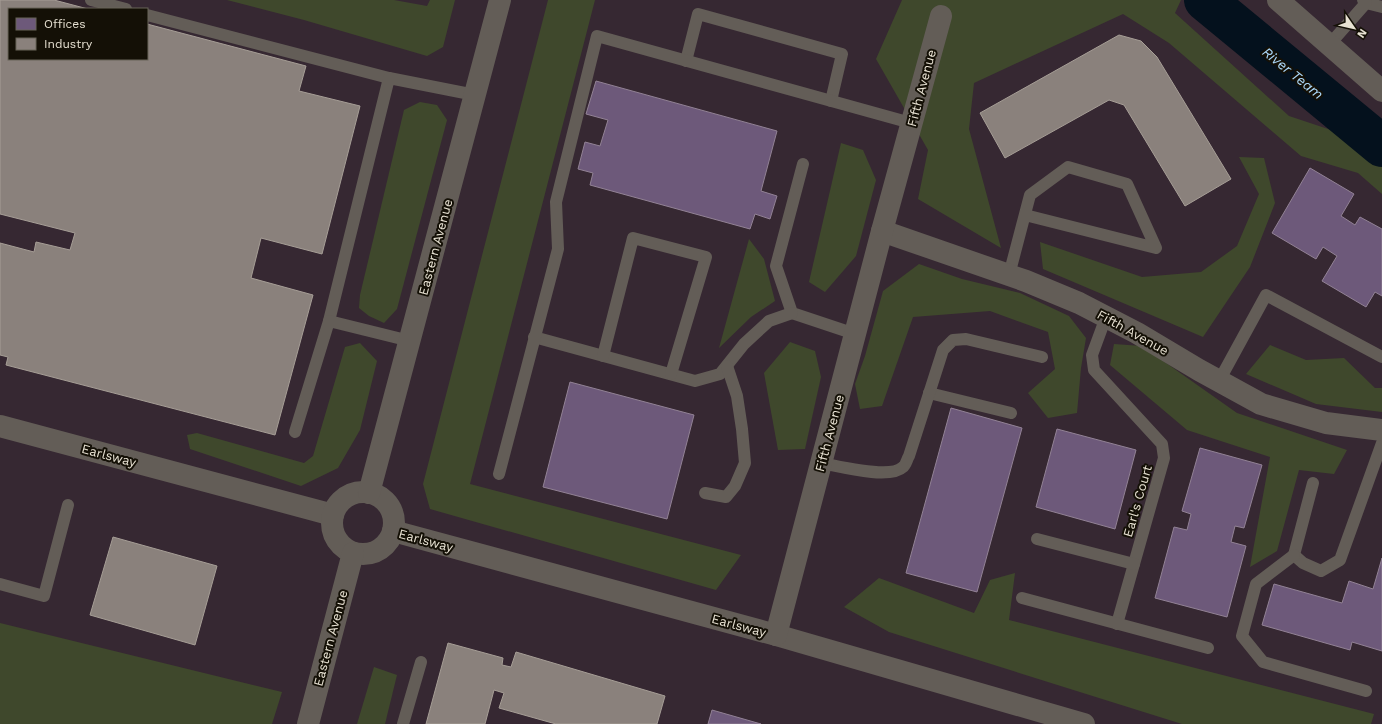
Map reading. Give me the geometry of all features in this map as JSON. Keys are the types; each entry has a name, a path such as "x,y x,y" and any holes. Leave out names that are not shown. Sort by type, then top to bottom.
{"street":[{"name":"Eastern Avenue","path":"369,493 500,0"},
{"path":"1278,0 1382,91"},
{"name":"Fifth Avenue","path":"776,635 882,231 941,16"},
{"name":"Fifth Avenue","path":"882,231 1009,275 1079,303 1137,332 1260,404 1326,423 1382,430"},
{"name":"Earlsway","path":"0,426 333,515"},
{"path":"369,493 378,496 386,503 392,512 394,521 393,531 388,541 382,548 373,553 353,553 345,548 336,538 332,525 333,515 343,500 351,495 369,493"},
{"name":"Earlsway","path":"393,531 776,635 1084,724"},
{"name":"Eastern Avenue","path":"308,724 353,553"}],"lane":[{"path":"91,0 122,8"},
{"path":"1329,44 1365,2 1382,7"},
{"path":"148,14 389,78 475,95"},
{"path":"686,61 698,14 842,54 831,101"},
{"path":"499,474 558,248 556,202 597,36 911,123"},
{"path":"294,432 329,321 389,78"},
{"path":"792,313 776,266 802,164"},
{"path":"1009,275 1030,195 1068,167 1127,184 1156,248 1025,215"},
{"path":"603,356 633,238 706,257 671,374"},
{"path":"1219,381 1266,295 1382,357"},
{"path":"534,337 695,380 720,374 744,344 769,321 792,313 855,334"},
{"name":"Earl's Court","path":"1106,317 1092,355 1094,370 1162,444 1164,458 1117,624"},
{"path":"329,321 410,341"},
{"path":"821,463 879,473 894,471 903,467 909,456 943,350 953,340 966,339 1042,357"},
{"path":"705,493 726,496 735,486 745,463 737,396 727,366"},
{"path":"929,394 1011,413"},
{"path":"1294,555 1303,563 1321,571 1340,560 1382,443"},
{"path":"1313,483 1294,555 1256,584 1242,636 1263,662 1366,691"},
{"path":"0,584 44,596 68,505"},
{"path":"1037,539 1134,564"},
{"path":"1022,598 1208,648"},
{"path":"403,724 421,662"}],"shaded area":[{"path":"0,0 1382,0 1382,724 0,724"}],"green space":[{"path":"227,0 394,0 427,6 430,0 455,0 443,47 427,56 304,20"},
{"path":"548,0 595,0 470,484 741,555 716,590 430,509 423,484"},
{"path":"902,0 1181,0 1175,13 1289,116 1340,133 1382,164 1382,194 1358,173 1301,156 1169,43 1123,14 974,83 969,129 1001,248 918,199 928,150 876,59"},
{"path":"420,102 437,105 447,120 397,309 384,323 369,316 359,308 360,295 404,110"},
{"path":"841,143 863,150 876,180 856,256 825,292 809,282"},
{"path":"1239,157 1264,158 1275,203 1250,267 1203,337 1043,269 1040,242 1142,277 1201,272 1237,246 1259,194"},
{"path":"749,239 764,259 775,301 751,317 719,348"},
{"path":"919,264 962,279 1020,293 1069,316 1086,338 1081,368 1077,413 1048,418 1028,393 1055,369 1048,332 990,311 913,317 882,406 860,409 855,384 865,356 883,291"},
{"path":"790,342 815,351 821,377 805,449 778,450 764,373"},
{"path":"360,343 377,361 360,430 338,468 301,486 190,449 187,435 197,433 304,463 313,456 345,347"},
{"path":"1114,344 1142,346 1237,413 1347,450 1334,474 1299,470 1277,551 1250,567 1270,457 1187,430 1110,365"},
{"path":"1270,345 1306,360 1344,358 1375,388 1382,388 1382,412 1316,404 1246,374"},
{"path":"1015,573 1009,620 1374,714 1371,724 1182,724 889,632 844,607 879,578 974,613 990,580"},
{"path":"0,623 282,692 272,724 0,724"},
{"path":"374,667 397,675 385,724 357,724"}],"building: Offices":[{"path":"596,81 777,131 761,191 777,196 770,219 755,214 750,229 590,185 593,173 578,169 585,142 600,146 608,120 586,114"},
{"path":"1310,168 1354,194 1341,216 1355,225 1360,217 1382,229 1382,296 1375,292 1366,307 1322,281 1337,256 1323,247 1316,259 1272,233"},
{"path":"570,382 694,415 667,519 543,487"},
{"path":"951,408 1022,428 977,592 906,573"},
{"path":"1057,429 1136,450 1115,529 1036,507"},
{"path":"1200,448 1262,465 1244,528 1235,526 1231,542 1246,546 1227,617 1155,598 1174,527 1187,530 1191,514 1182,511"},
{"path":"1382,558 1382,651 1352,642 1350,650 1262,625 1274,584 1342,603 1349,581 1373,589"},
{"path":"712,710 761,724 708,724"}],"building: Industry":[{"path":"0,0 54,0 84,8 8,8 8,60 148,60 148,24 306,66 299,91 360,106 322,254 261,238 251,278 313,295 275,435 6,365 8,357 0,355 0,243 34,252 36,242 70,250 75,233 0,214"},
{"path":"1119,35 1141,41 1157,57 1231,179 1185,206 1124,105 1109,100 1005,158 980,113"},
{"path":"113,537 217,566 195,645 90,615"},
{"path":"448,643 503,658 502,665 511,667 516,652 665,696 657,724 556,724 499,708 504,693 494,690 485,724 426,724"}],"waterway":[{"name":"River Team","path":"1205,0 1382,146"}]}
